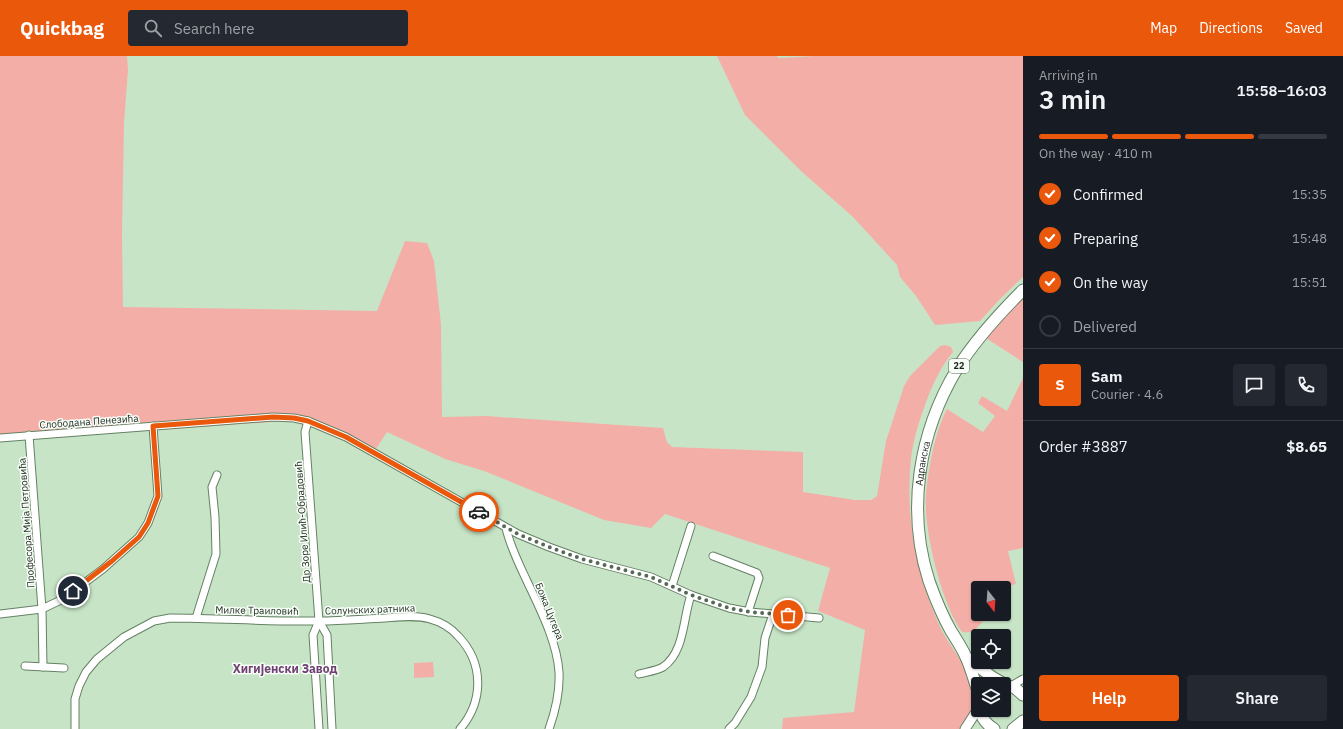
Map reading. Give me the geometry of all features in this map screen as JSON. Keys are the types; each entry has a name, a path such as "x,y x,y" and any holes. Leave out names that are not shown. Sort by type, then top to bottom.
{"main road":[{"name":"Адранска","path":"973,677 966,656 938,605 925,566 918,519 920,470 927,439 934,420 946,391 958,368 986,330 1023,290"},
{"name":"Адранска","path":"966,656 991,677"},
{"name":"22","path":"1011,687 1023,694"},
{"path":"982,717 986,723 994,729"},
{"path":"1014,729 1023,721"}],"street":[{"name":"Слободана Пенезића","path":"0,438 273,417 294,418 308,421 346,437 506,528 542,545 582,559 651,577 691,595 729,608 748,612 819,618"},
{"name":"Др Зоре Илић-Обрадовић","path":"308,421 305,432 319,621 327,635 332,729"},
{"path":"0,614 42,609 63,599 103,569 139,537 148,523 158,496 153,426"},
{"name":"Професора Мија Петровића","path":"29,435 42,609 44,667"},
{"name":"Милке Траиловић","path":"196,618 216,554 215,517 212,487 217,475"},
{"path":"672,586 691,526"},
{"name":"Божа Цугера","path":"506,528 509,544 546,623 559,670 559,681 553,716 549,729"},
{"path":"713,556 757,573 759,578 748,612"},
{"path":"639,674 662,667 670,661 680,642 687,606 691,595"},
{"path":"729,729 735,723 751,697 762,667 765,638 773,614"},
{"name":"Солунских ратника","path":"319,621 410,616 430,619 441,623 452,630 466,645 472,655 476,667 478,687 474,706 466,722 460,729"},
{"name":"Милке Траиловић","path":"75,729 75,699 79,686 86,672 97,659 124,637 154,621 170,618 196,618 319,621"},
{"name":"Др Зоре Илић-Обрадовић","path":"319,621 313,635 319,729"},
{"path":"25,666 64,668"},
{"path":"1011,684 1023,679"},
{"path":"965,729 974,717"}],"shaded area":[{"path":"0,56 127,56 128,70 124,123 122,234 123,307 377,311 405,241 427,243 434,261 441,324 442,417 486,416 663,428 667,442 672,447 803,452 803,492 855,500 871,500 877,496 886,441 904,386 910,376 940,346 945,345 951,347 953,352 933,386 922,414 913,446 910,480 911,524 919,567 932,609 941,629 963,664 971,680 971,716 961,729 782,729 783,718 854,712 865,630 818,611 830,568 665,514 651,528 604,520 484,471 445,459 387,432 372,455 352,443 320,428 297,422 285,421 0,441"},
{"path":"717,56 776,56 779,58 815,56 1023,56 1023,277 980,321 935,325 916,296 900,277 897,265 853,217 801,171 745,115"},
{"path":"1023,290 1023,362 981,335"},
{"path":"1023,378 1023,548 1008,551 1016,584 1011,585 1011,581 971,581 971,621 982,621 977,628 971,629 971,632 962,632 948,604 935,566 926,510 928,474 939,428 947,409 983,432 995,416 978,403 982,396 1007,411"},
{"path":"433,662 434,677 414,678 414,663"}],"way so far":[{"path":"479,512 518,534 549,547 582,559 651,577 691,595 729,608 750,612 788,615"}],"district":[{"name":"Хигијенски Завод","path":"285,669"}],"route":[{"path":"73,591 103,569 139,537 148,523 158,496 153,426 273,417 294,418 308,421 346,437 479,512"}]}
